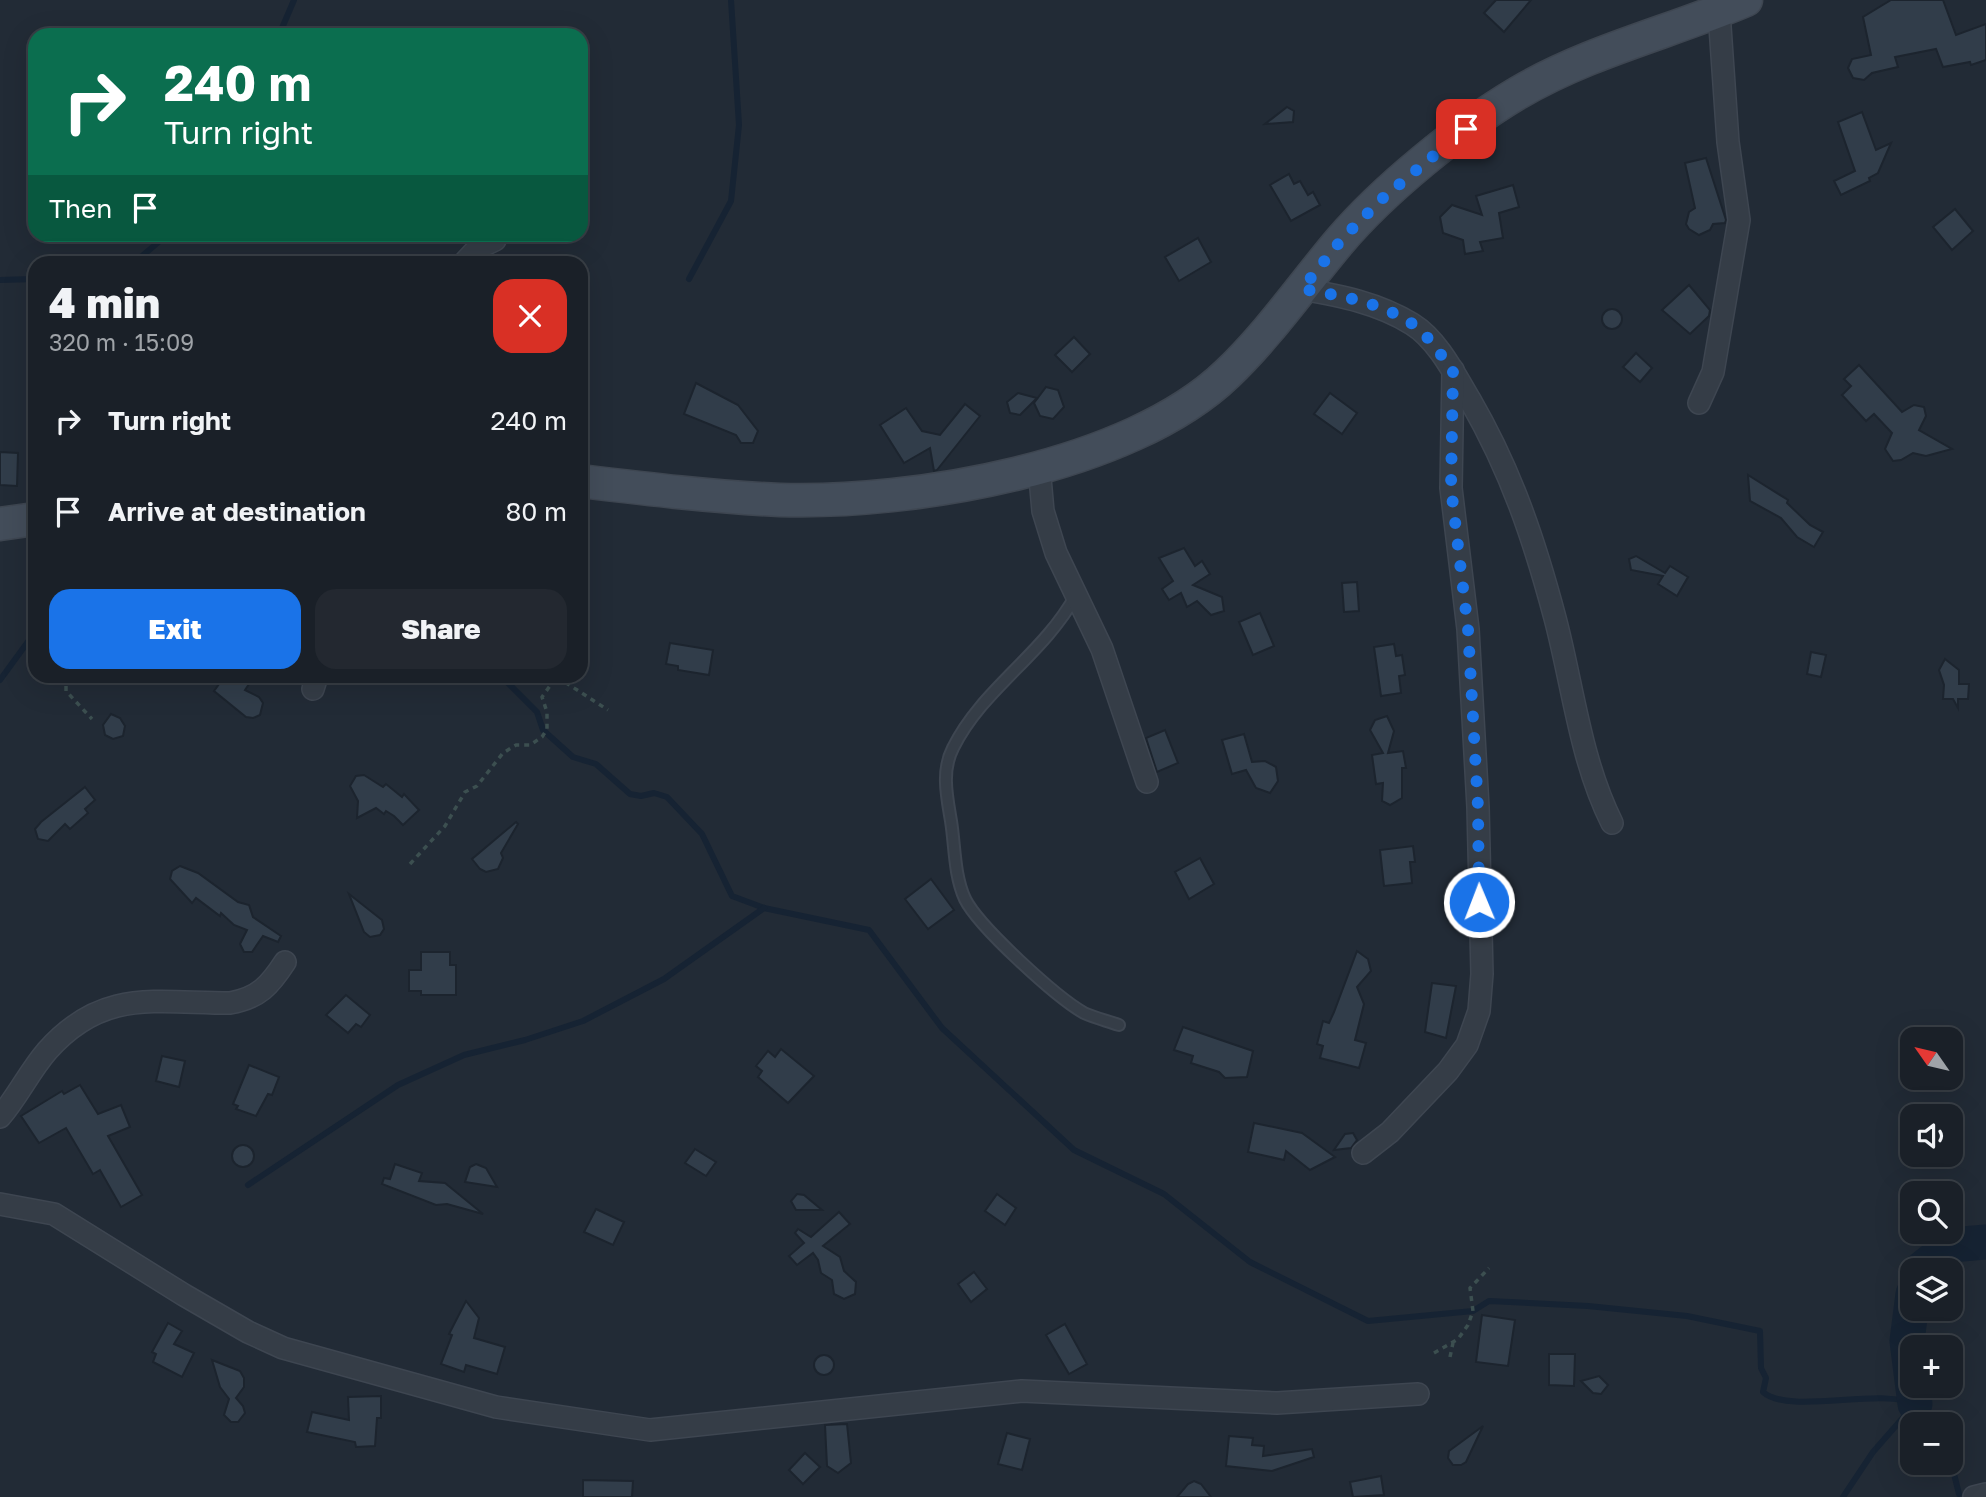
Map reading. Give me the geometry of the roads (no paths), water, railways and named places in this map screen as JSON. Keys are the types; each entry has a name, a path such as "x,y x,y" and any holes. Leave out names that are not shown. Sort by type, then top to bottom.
{"street":[{"path":"588,482 784,500 899,492 999,479 1091,453 1167,418 1226,376 1342,239 1384,197 1466,129 1519,93 1595,56 1733,6 1728,142 1739,220 1713,372 1699,403"},
{"path":"471,256 478,248 491,242"},
{"path":"1302,289 1364,301 1416,326 1453,370 1513,481 1555,618 1592,776 1612,822"},
{"path":"1363,1153 1390,1132 1448,1071 1467,1045 1479,1011 1478,807 1468,629 1451,488 1453,370"},
{"path":"1040,467 1043,511 1056,553 1102,649 1147,782"},
{"path":"0,524 28,520"},
{"path":"0,1117 48,1051 92,1013 119,1003 230,1003 247,1000 260,994 285,962"},
{"path":"0,1204 54,1214 184,1295 283,1348 496,1407 591,1423 650,1430 1022,1391 1277,1403 1418,1394"},
{"path":"1974,1497 1986,1494"}],"lane":[{"path":"1076,595 1044,643 988,698 953,748 947,765 946,788 957,873 966,900 1011,952 1051,989 1085,1013 1119,1025"}],"waterway":[{"path":"282,28 294,0"},
{"path":"689,279 731,201 739,125 731,0"},
{"path":"142,256 159,242"},
{"path":"0,280 28,279"},
{"path":"0,680 28,642"},
{"path":"508,683 537,712 543,730 573,757 596,764 630,794 641,796 654,793 667,797 702,834 732,896 764,908 869,930 942,1028 1074,1150 1164,1194 1250,1262 1368,1321 1473,1311 1489,1301 1588,1306 1687,1316 1760,1331 1761,1368 1766,1378 1763,1392 1776,1399 1815,1402 1882,1398 1901,1400 1915,1405 1923,1412"},
{"path":"248,1185 398,1085 464,1055 525,1040 583,1021 664,979 764,908"},
{"path":"1935,1258 1951,1245 1986,1242"},
{"path":"1910,1321 1907,1341 1915,1404"},
{"path":"1843,1497 1873,1452 1915,1404"},
{"path":"1954,1475 1959,1494"}]}
